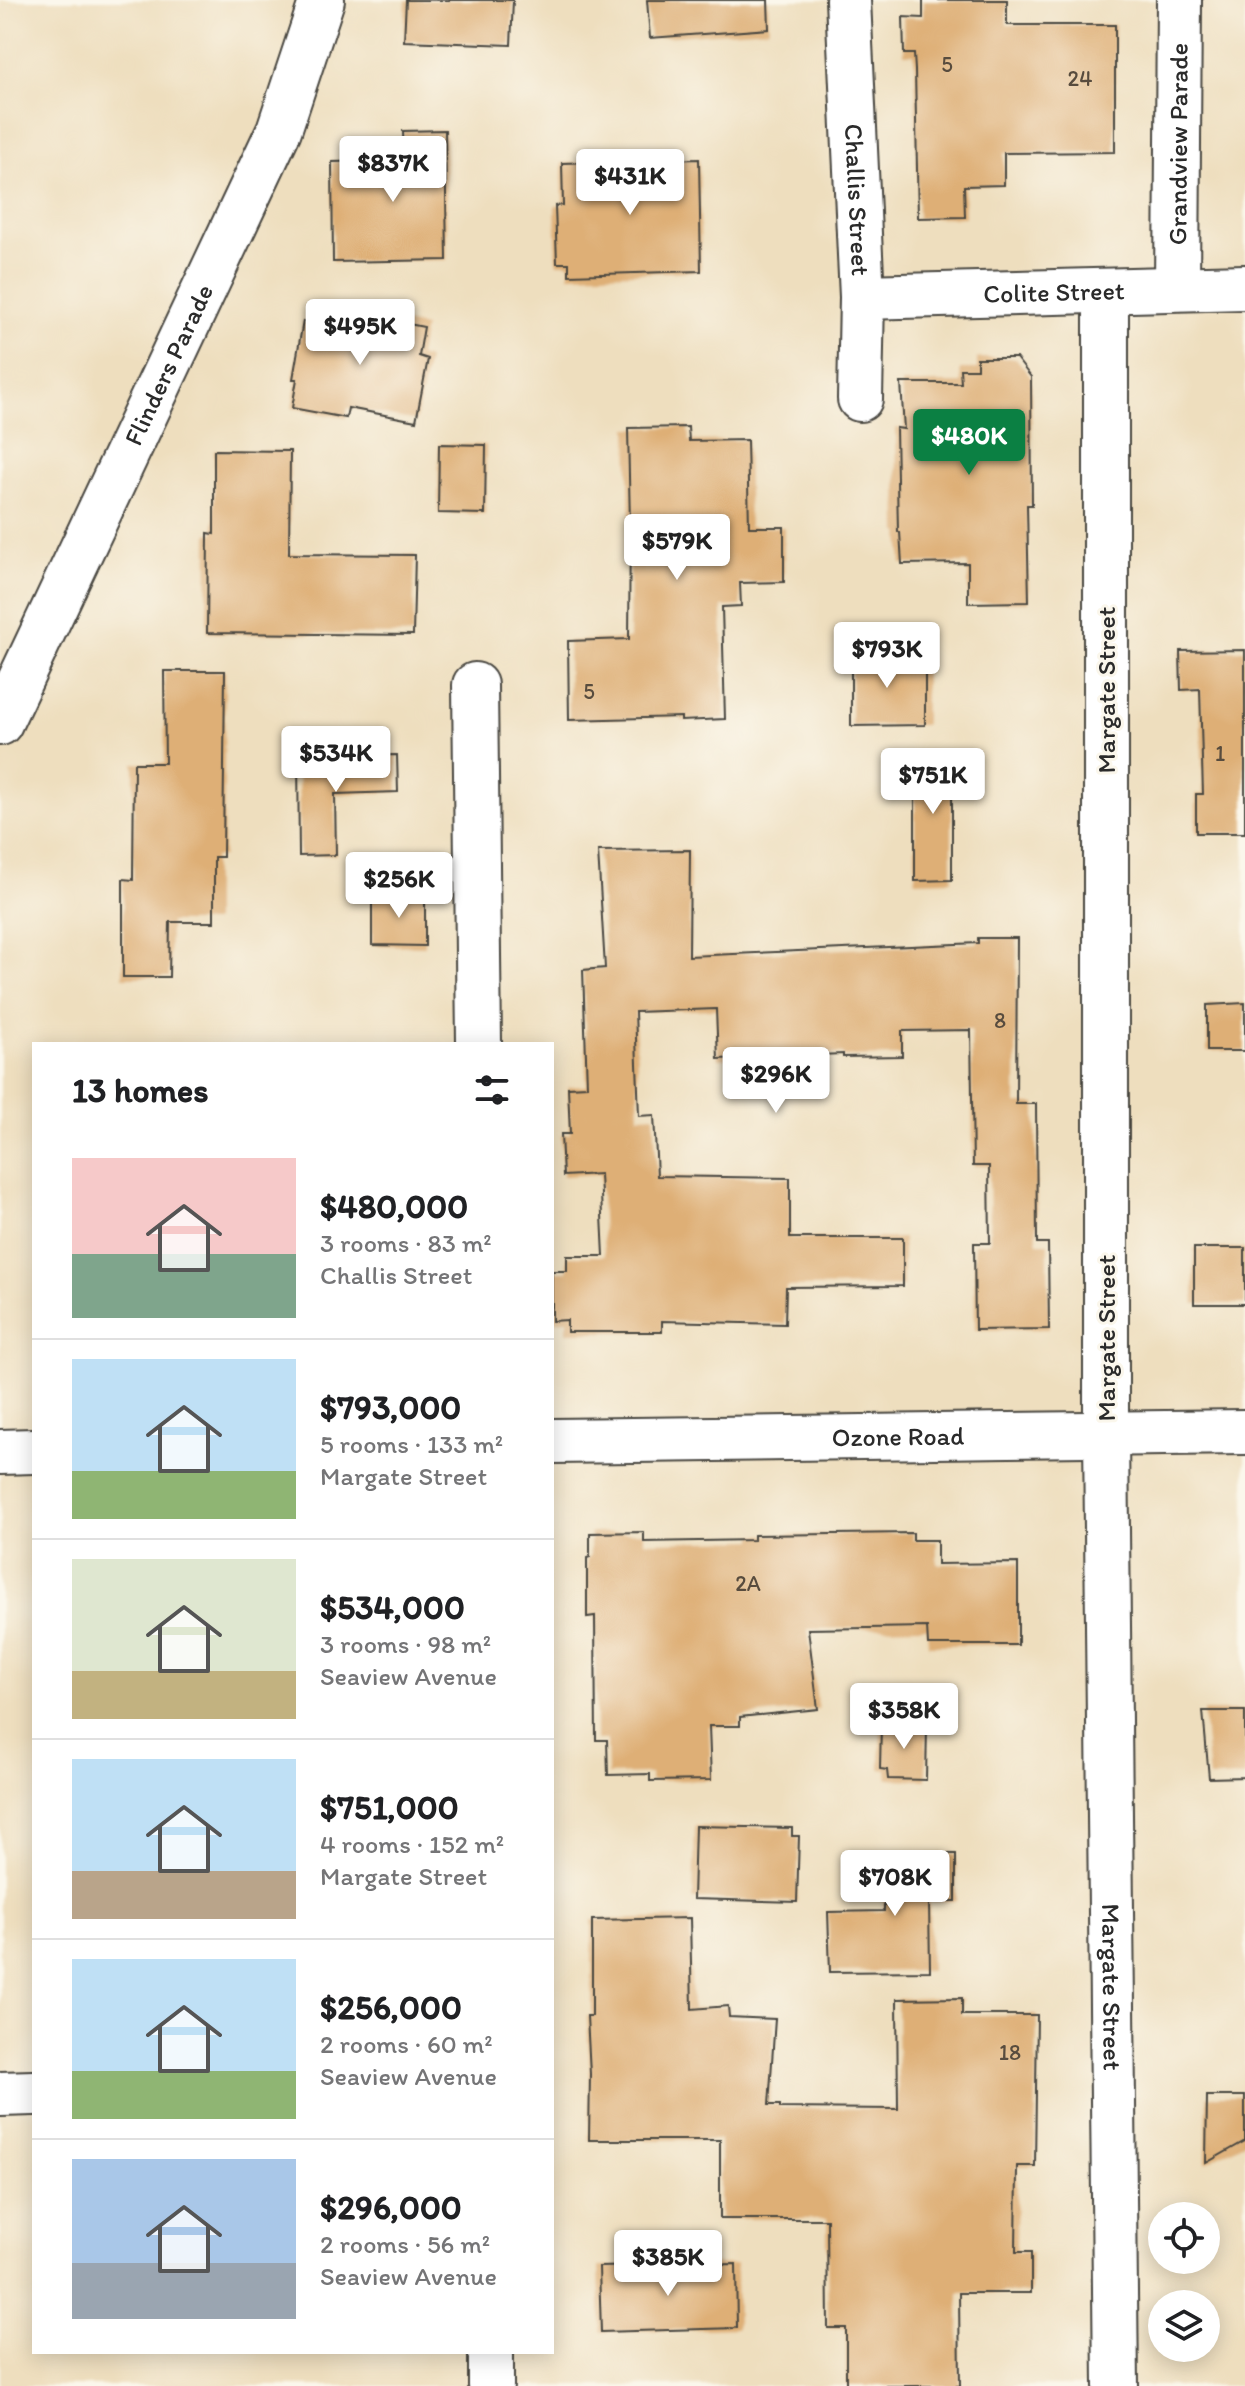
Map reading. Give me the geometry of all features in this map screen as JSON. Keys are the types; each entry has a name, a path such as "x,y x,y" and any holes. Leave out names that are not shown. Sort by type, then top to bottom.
{"street":[{"name":"Flinders Parade","path":"0,723 279,130 322,0"},
{"name":"Challis Street","path":"848,0 862,297 860,399"},
{"name":"Grandview Parade","path":"1177,288 1179,0"},
{"name":"Colite Street","path":"862,297 1245,287"},
{"name":"Margate Street","path":"1106,291 1106,1435 1116,2386"},
{"path":"475,685 479,1042"},
{"name":"Ozone Road","path":"554,1441 1245,1432"},
{"path":"0,1452 32,1451"},
{"path":"0,2094 32,2093"},
{"path":"491,2354 491,2386"}],"building":[{"path":"406,0 513,0 511,45 404,41"},
{"path":"647,0 768,0 769,29 650,38"},
{"path":"923,0 1007,0 1007,25 1115,25 1115,152 1004,153 1004,185 964,186 965,217 918,218 914,54 904,54 903,17 923,18"},
{"path":"445,130 447,260 333,262 332,162 404,160 403,131"},
{"path":"699,159 701,271 569,275 569,263 557,263 555,206 563,205 562,163"},
{"path":"333,309 424,327 419,356 428,359 416,421 348,408 346,418 292,408 297,379 293,379 303,321 333,327"},
{"path":"977,358 1016,358 1031,377 1032,505 1027,505 1029,602 968,603 968,563 902,564 898,532 896,428 904,429 901,383 961,383 960,369 977,369"},
{"path":"688,427 689,441 747,440 749,527 784,527 784,582 740,583 741,606 722,607 725,719 569,720 568,641 629,639 628,428"},
{"path":"439,444 486,445 485,514 438,513"},
{"path":"214,450 290,451 289,554 415,555 413,635 207,633 208,533 214,534"},
{"path":"1245,650 1245,833 1196,833 1196,794 1203,794 1200,689 1181,690 1180,651"},
{"path":"851,652 897,652 897,657 925,657 925,725 851,726"},
{"path":"164,671 225,671 223,857 214,857 214,922 170,922 169,977 123,977 123,879 133,880 134,763 165,763"},
{"path":"915,751 952,751 952,880 915,881"},
{"path":"397,755 398,792 335,794 336,855 299,856 298,757"},
{"path":"690,850 689,956 978,943 978,938 1017,938 1016,1104 1036,1104 1037,1243 1048,1243 1049,1329 975,1330 974,1243 990,1243 989,1166 973,1166 971,1030 902,1031 902,1056 843,1057 843,1054 718,1059 716,1009 635,1012 639,1116 654,1115 657,1176 790,1178 790,1238 903,1238 903,1286 786,1287 785,1324 662,1321 662,1332 567,1332 567,1320 554,1321 554,1271 567,1271 567,1256 604,1256 600,1174 563,1176 561,1134 570,1134 568,1087 587,1086 583,970 605,968 598,851"},
{"path":"372,894 425,894 425,946 372,945"},
{"path":"1245,1003 1245,1051 1207,1051 1207,1005"},
{"path":"1194,1248 1245,1248 1245,1304 1194,1304"},
{"path":"644,1532 644,1542 754,1540 754,1535 913,1533 913,1540 937,1540 937,1564 1018,1563 1018,1645 928,1645 927,1627 808,1629 818,1709 740,1717 740,1726 709,1726 711,1780 650,1781 650,1774 608,1775 607,1740 596,1740 595,1616 587,1617 590,1533"},
{"path":"1203,1711 1245,1711 1245,1777 1209,1778"},
{"path":"881,1724 927,1725 926,1780 888,1779 887,1770 880,1769"},
{"path":"695,1826 792,1828 792,1836 799,1836 797,1902 693,1899"},
{"path":"885,1853 956,1854 956,1901 929,1901 930,1971 830,1972 828,1912 884,1911"},
{"path":"690,1918 692,2009 728,2006 729,2017 775,2019 769,2105 780,2105 780,2108 898,2109 897,1999 962,1998 962,2015 1037,2015 1035,2166 1017,2166 1016,2252 1031,2252 1031,2293 959,2293 960,2386 846,2386 846,2328 828,2328 827,2219 720,2219 720,2140 589,2140 587,2016 592,2016 592,1920"},
{"path":"1207,2096 1245,2096 1245,2141 1206,2163"},
{"path":"736,2264 737,2328 601,2332 599,2267"}]}
